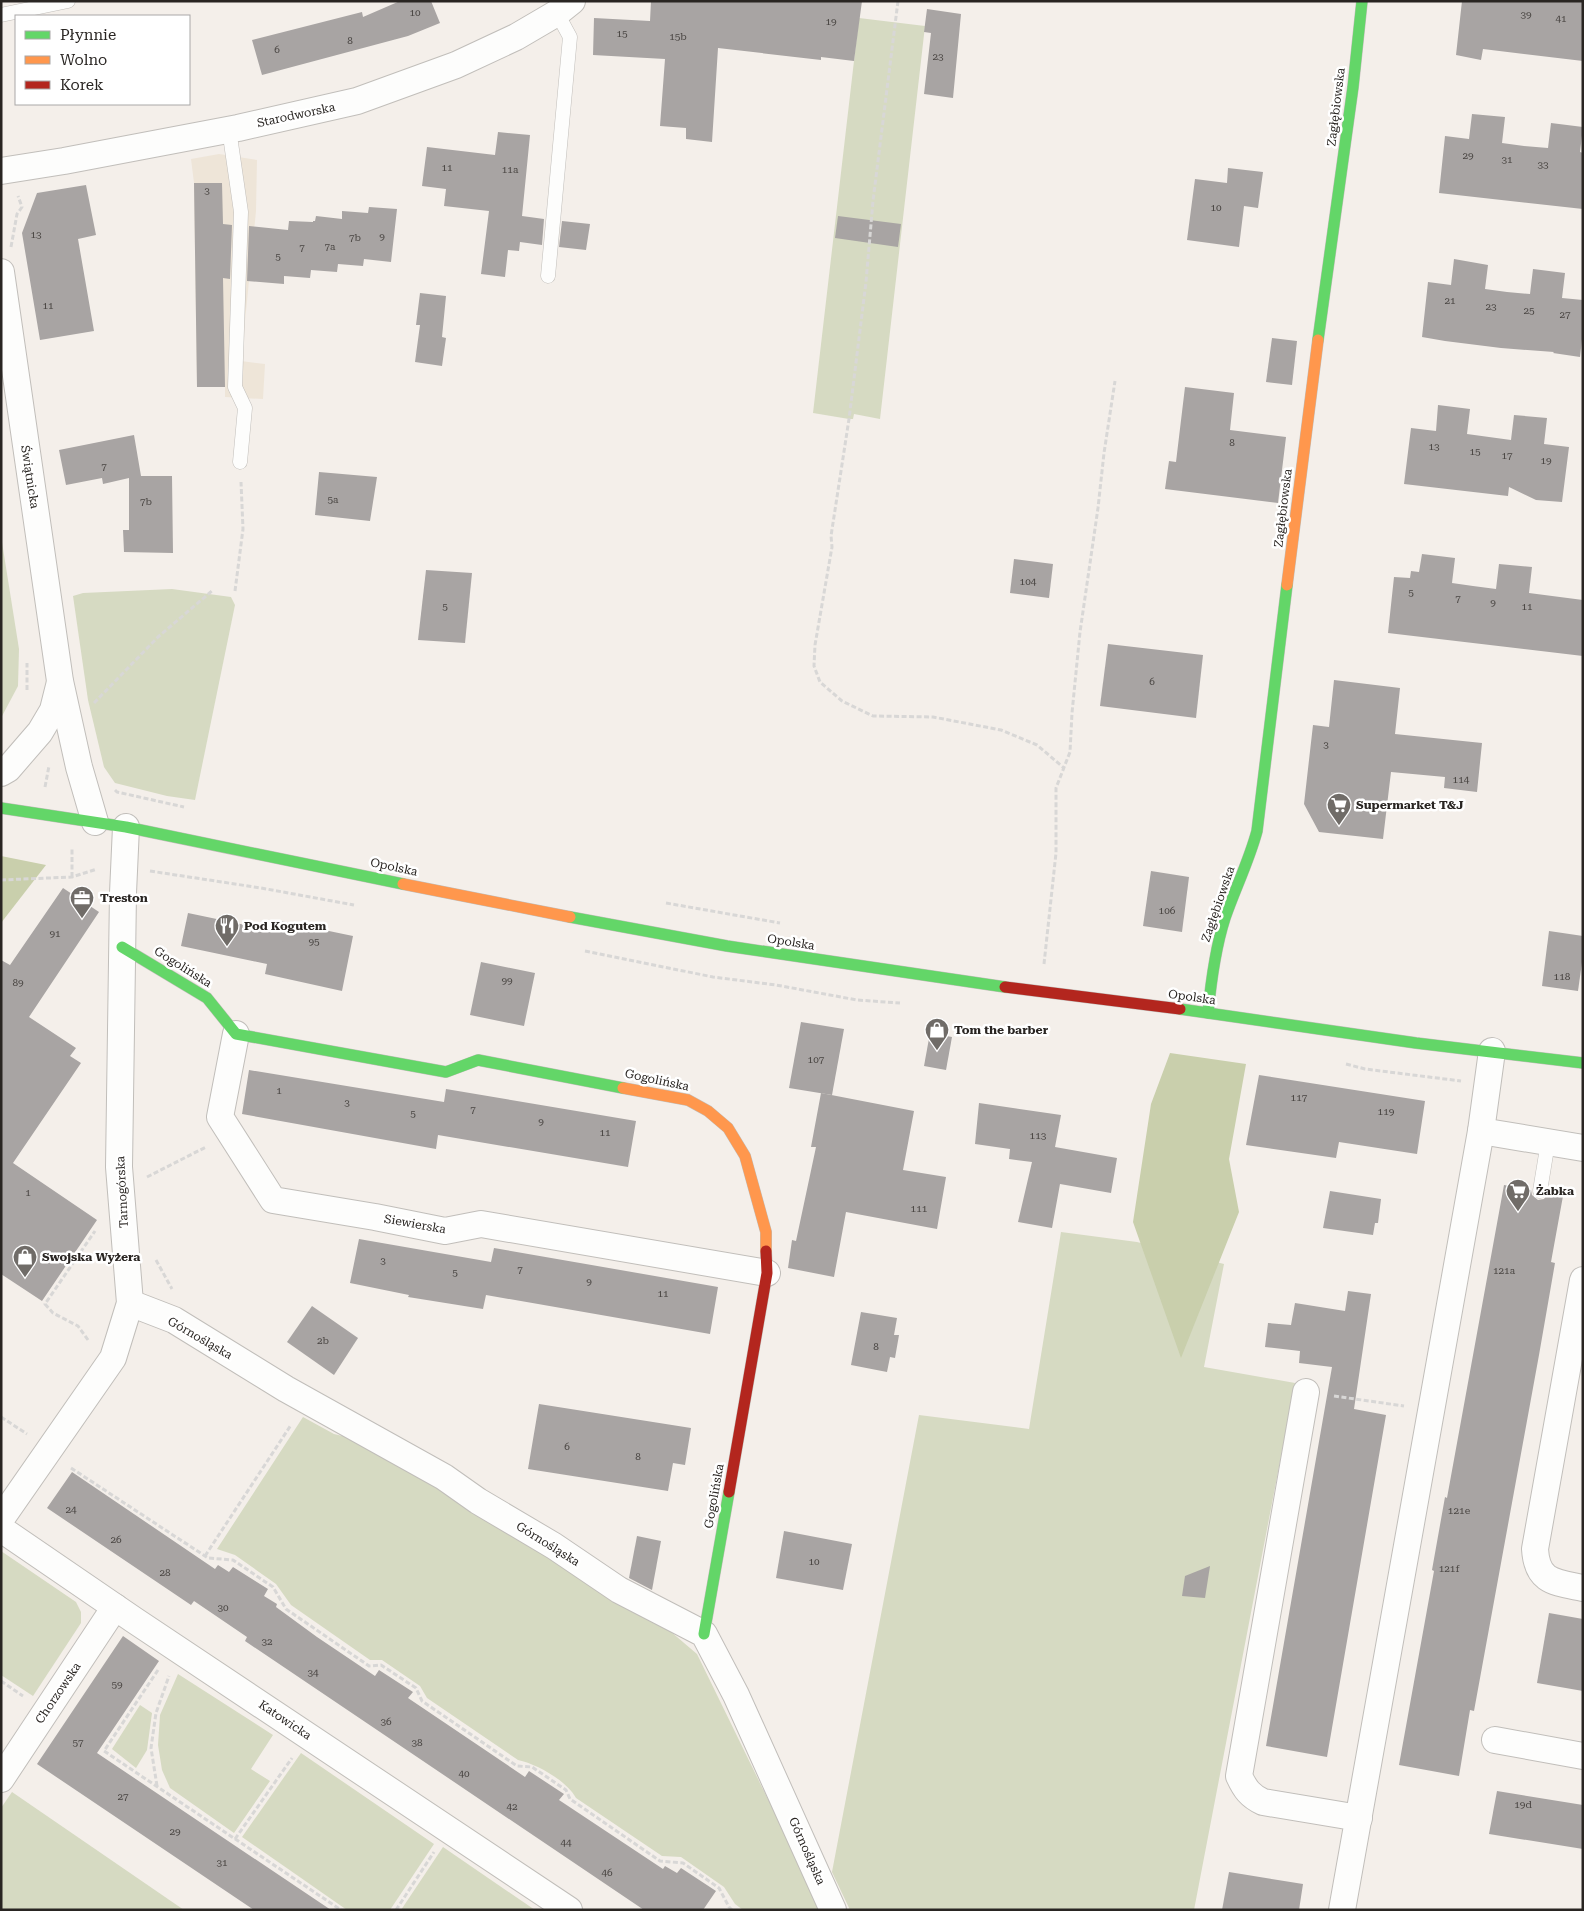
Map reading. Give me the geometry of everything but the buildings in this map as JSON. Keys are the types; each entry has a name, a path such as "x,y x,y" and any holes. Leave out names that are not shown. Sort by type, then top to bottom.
{"street":[{"name":"Zagłębiowska","path":"1208,1013 1212,972 1222,928 1254,847 1257,831 1313,378 1353,87 1362,1"},
{"name":"Starodworska","path":"1,171 64,161 230,129 357,102 456,65 516,37 565,7"},
{"name":"Świątnicka","path":"1,272 60,681 79,767 94,822"},
{"name":"Świątnicka","path":"1,773 15,761 40,732 53,710 60,681"},
{"name":"Opolska","path":"1,808 126,828 513,906 727,946 957,980 1041,990 1416,1043 1583,1063"},
{"name":"Tarnogórska","path":"1,1519 113,1358 130,1303 119,1167 122,947 126,828"},
{"name":"Gogolińska","path":"122,947 207,998 236,1034 446,1072 478,1060 688,1100 708,1111 728,1128 745,1156 766,1232 767,1273 704,1634"},
{"name":"Siewierska","path":"236,1034 220,1117 273,1200 445,1231 481,1224 767,1273"},
{"path":"1342,1910 1481,1131 1492,1051"},
{"path":"1481,1131 1583,1148"},
{"path":"1583,1280 1572,1403 1534,1548 1539,1571 1547,1578 1558,1583 1583,1588"},
{"name":"Górnośląska","path":"130,1303 174,1320 307,1401 444,1477 478,1501 554,1546 619,1590 704,1634 736,1696 833,1910"},
{"path":"1306,1392 1239,1776 1244,1788 1253,1798 1263,1802 1359,1818"},
{"name":"Katowicka","path":"1,1529 569,1910"},
{"name":"Chorzowska","path":"1,1778 115,1607"},
{"path":"1495,1740 1583,1756"}],"lane":[{"path":"1,15 68,1"},
{"path":"548,276 570,37 565,7"},
{"path":"230,129 241,212 235,387 245,408 240,462"},
{"path":"1540,1191 1548,1142"}],"path":[{"path":"898,1 873,200 866,282 849,419 831,536 832,547 815,645 814,666 820,682 842,701 874,716 933,716 1001,730 1037,745 1064,768"},
{"path":"1041,990 1056,853 1056,788 1070,752 1080,632 1104,454 1116,381"},
{"path":"234,591 243,529 240,462"},
{"path":"92,706 158,637 213,590"},
{"path":"26,697 28,684 27,661"},
{"path":"112,787 117,792 191,809"},
{"path":"95,869 97,876"},
{"path":"662,902 786,924"},
{"path":"146,1178 232,1134"},
{"path":"90,1343 78,1326 53,1313 45,1304 99,1226"},
{"path":"1306,1392 1431,1410"},
{"path":"205,1556 307,1401"},
{"path":"1,1417 31,1437"},
{"path":"68,1466 205,1556 233,1560 273,1587 286,1609 369,1666 381,1665 416,1688 422,1701 517,1766 532,1767 566,1790 570,1799 660,1861 683,1863 719,1888 729,1908 732,1910"},
{"path":"162,1664 104,1752 341,1910"},
{"path":"157,1787 151,1748 156,1713 171,1670"},
{"path":"1,1681 27,1698"},
{"path":"236,1839 295,1754"},
{"path":"396,1910 436,1849"}],"shaded area":[{"path":"219,154 257,160 256,211 241,361 265,364 263,399 225,397 225,387 197,387 194,183 191,159"}],"green space":[{"path":"859,18 925,26 880,419 854,414 853,419 849,419 813,413"},
{"path":"1,536 19,649 18,686 1,718"},
{"path":"172,589 231,597 235,605 195,800 167,796 115,783 104,767 88,700 73,596 83,593"},
{"path":"1,856 46,865 1,923"},
{"path":"1170,1053 1246,1064 1229,1159 1239,1212 1181,1358 1133,1222 1151,1104"},
{"path":"1061,1232 1137,1242 1224,1264 1204,1367 1295,1383 1194,1910 850,1910 832,1872 919,1415 1029,1429"},
{"path":"303,1417 334,1434 351,1438 414,1469 670,1631 697,1654 822,1910 743,1910 735,1904 724,1887 681,1857 662,1856 576,1798 566,1785 551,1774 534,1765 518,1760 427,1698 420,1686 382,1660 370,1660 291,1605 276,1584 235,1555 217,1549"},
{"path":"1,1551 76,1602 81,1612 81,1623 33,1696 1,1675"},
{"path":"178,1674 273,1735 251,1769 270,1781 234,1833 170,1788 162,1770 158,1745 160,1715"},
{"path":"140,1705 152,1713 147,1750 136,1768 112,1749"},
{"path":"301,1753 434,1844 390,1910 347,1910 242,1837"},
{"path":"12,1792 184,1910 1,1910 1,1808"},
{"path":"443,1847 535,1910 401,1910"}],"traffic: fast":[{"path":"1318,340 1353,87 1362,1"},
{"path":"1208,1013 1219,941 1229,907 1257,831 1287,585"},
{"path":"1,808 126,827 403,884"},
{"path":"570,917 727,946 1005,987"},
{"path":"122,947 207,998 236,1034 446,1072 478,1060 623,1088"},
{"path":"1180,1009 1416,1043 1583,1063"},
{"path":"704,1634 729,1492"}],"traffic: slow":[{"path":"1287,585 1318,340"},
{"path":"403,884 570,917"},
{"path":"623,1088 688,1100 708,1111 728,1128 745,1156 766,1232 766,1251"}],"traffic: jam":[{"path":"1005,987 1180,1009"},
{"path":"729,1492 767,1273 766,1251"}],"place":[{"name":"Supermarket T&J","path":"1339,826"},
{"name":"Treston","path":"82,919"},
{"name":"Pod Kogutem","path":"227,947"},
{"name":"Tom the barber","path":"937,1051"},
{"name":"Żabka","path":"1518,1212"},
{"name":"Swojska Wyżera","path":"25,1278"}]}
